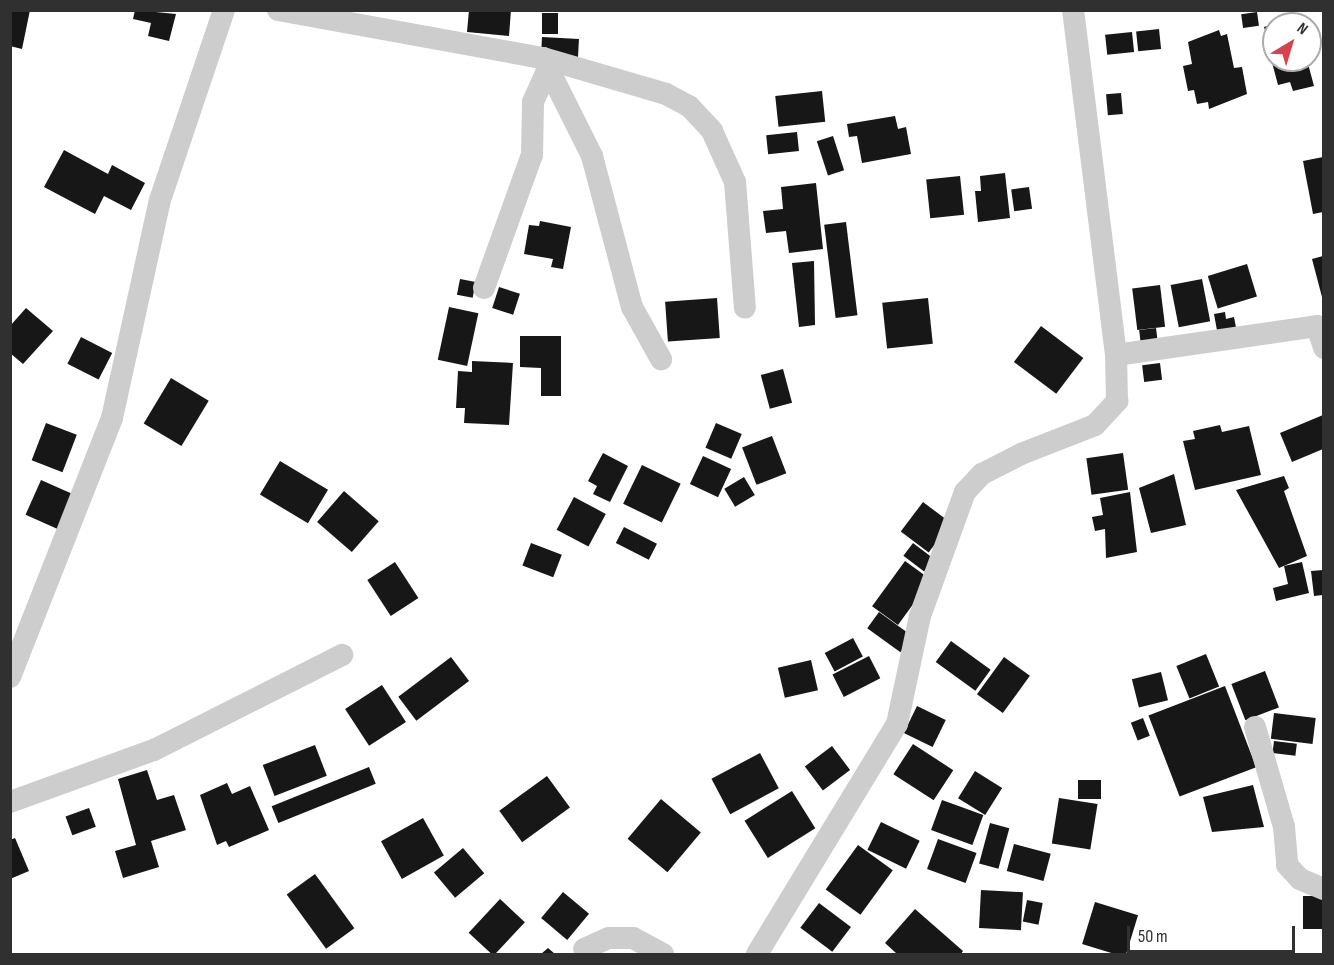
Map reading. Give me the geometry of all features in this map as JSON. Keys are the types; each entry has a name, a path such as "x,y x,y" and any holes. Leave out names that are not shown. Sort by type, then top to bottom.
{"street":[{"path":"10,677 112,418 160,200 224,10"},
{"path":"278,10 546,64 666,94 689,106 712,130 735,182 745,308"},
{"path":"757,954 897,724 920,616 965,492 982,474 1095,425 1109,412 1119,388 1073,10"},
{"path":"484,288 532,155 533,102 546,64"},
{"path":"546,64 592,156 628,298 661,359"},
{"path":"1116,355 1317,326 1323,348"},
{"path":"10,802 154,750 342,655"},
{"path":"1255,727 1284,827 1287,865 1300,879 1323,889"},
{"path":"584,949 609,938 633,938 663,954"}],"building":[{"path":"10,10 30,10 22,49 10,46"},
{"path":"135,10 176,14 169,41 148,36 151,23 133,19"},
{"path":"469,10 511,10 509,36 467,32"},
{"path":"1257,12 1259,26 1243,28 1241,14"},
{"path":"542,13 558,13 558,34 542,34"},
{"path":"1159,29 1161,49 1138,51 1136,31"},
{"path":"1219,30 1221,36 1227,34 1234,68 1242,67 1247,94 1209,109 1208,102 1197,104 1194,90 1188,91 1183,66 1192,64 1188,42"},
{"path":"1132,32 1134,52 1107,55 1105,35"},
{"path":"542,37 579,39 578,59 541,57"},
{"path":"1275,72 1310,72 1314,86 1293,91 1290,82 1278,85"},
{"path":"822,91 825,122 778,127 775,96"},
{"path":"1121,93 1123,114 1108,115 1106,94"},
{"path":"895,116 898,129 906,127 911,154 862,163 857,136 849,137 847,124"},
{"path":"797,132 799,151 768,154 766,135"},
{"path":"833,136 844,170 828,175 817,141"},
{"path":"64,150 108,174 112,165 145,183 131,210 104,196 95,214 44,187"},
{"path":"1323,157 1323,212 1313,214 1303,161"},
{"path":"1005,173 1010,218 978,222 975,191 981,191 980,176"},
{"path":"960,176 964,215 930,218 926,180"},
{"path":"816,183 823,249 789,253 786,231 766,233 763,211 783,209 781,187"},
{"path":"1029,187 1032,209 1014,211 1011,190"},
{"path":"540,221 571,227 563,269 551,267 553,259 524,254 529,225 539,226"},
{"path":"846,222 857,315 836,318 824,225"},
{"path":"1323,256 1323,296 1322,297 1312,259"},
{"path":"814,261 815,325 799,327 792,263"},
{"path":"1247,264 1257,297 1218,309 1208,276"},
{"path":"460,279 476,282 473,298 457,295"},
{"path":"1202,279 1210,321 1179,327 1171,285"},
{"path":"1160,285 1165,327 1137,330 1132,288"},
{"path":"499,287 520,294 513,315 492,308"},
{"path":"717,298 720,338 668,342 665,302"},
{"path":"928,298 933,344 887,349 882,303"},
{"path":"449,307 478,313 467,366 438,360"},
{"path":"26,308 53,331 23,364 10,353 10,326"},
{"path":"1225,312 1226,319 1234,317 1237,333 1218,336 1214,314"},
{"path":"1041,326 1083,358 1056,394 1014,362"},
{"path":"1156,328 1158,345 1141,347 1139,330"},
{"path":"520,336 561,336 561,396 541,396 541,368 520,367"},
{"path":"81,337 112,353 99,380 67,364"},
{"path":"472,361 513,363 509,425 464,423 465,408 456,408 458,371 472,372"},
{"path":"1160,363 1162,380 1144,382 1142,365"},
{"path":"783,369 792,403 770,409 761,375"},
{"path":"171,378 209,401 181,446 144,423"},
{"path":"1323,415 1323,449 1292,462 1280,433"},
{"path":"46,423 77,435 62,472 32,460"},
{"path":"716,423 742,434 731,459 705,448"},
{"path":"1220,425 1222,432 1249,426 1261,475 1195,490 1183,441 1195,439 1193,431"},
{"path":"772,436 786,473 756,485 742,447"},
{"path":"603,453 628,466 610,502 593,494 597,486 588,481"},
{"path":"1123,453 1128,490 1092,495 1086,458"},
{"path":"703,456 731,469 718,497 690,484"},
{"path":"280,461 328,490 308,523 260,494"},
{"path":"642,465 681,484 662,522 623,504"},
{"path":"1174,474 1186,525 1151,533 1139,488"},
{"path":"1284,476 1289,488 1284,491 1307,556 1279,568 1236,490"},
{"path":"744,477 755,495 735,507 724,489"},
{"path":"41,480 75,495 59,530 26,515"},
{"path":"344,491 379,521 352,552 317,522"},
{"path":"1130,492 1137,552 1106,558 1105,529 1095,531 1092,517 1103,515 1100,498"},
{"path":"574,497 606,514 588,547 557,530"},
{"path":"923,502 951,523 929,553 901,532"},
{"path":"624,527 657,544 649,560 616,543"},
{"path":"531,543 562,555 553,577 522,565"},
{"path":"913,543 934,559 924,571 903,556"},
{"path":"905,561 931,580 898,625 872,606"},
{"path":"395,562 418,598 391,616 367,580"},
{"path":"1302,562 1309,593 1276,601 1273,588 1288,584 1284,566"},
{"path":"1323,570 1323,595 1314,596 1311,571"},
{"path":"879,612 912,636 900,652 867,628"},
{"path":"853,638 863,657 835,672 825,653"},
{"path":"951,641 991,670 975,691 936,662"},
{"path":"1206,654 1219,686 1189,698 1176,666"},
{"path":"869,656 880,678 844,697 832,675"},
{"path":"451,657 469,681 416,721 398,697"},
{"path":"1004,657 1030,676 1003,713 977,694"},
{"path":"811,660 818,690 785,698 778,668"},
{"path":"1265,671 1279,707 1245,720 1231,684"},
{"path":"1161,672 1168,700 1139,707 1132,679"},
{"path":"382,685 406,722 369,746 345,709"},
{"path":"1225,686 1256,767 1180,797 1148,715"},
{"path":"917,706 946,720 933,747 904,733"},
{"path":"1274,713 1316,718 1313,744 1271,739"},
{"path":"1143,718 1150,736 1138,740 1131,723"},
{"path":"1274,741 1297,744 1295,756 1273,753"},
{"path":"913,744 953,770 934,800 893,774"},
{"path":"315,745 327,776 275,796 263,765"},
{"path":"832,746 850,770 823,790 805,766"},
{"path":"760,753 779,788 730,814 711,779"},
{"path":"369,767 376,784 278,823 272,806"},
{"path":"147,770 157,800 174,795 186,830 151,841 159,867 123,878 115,851 136,845 118,779"},
{"path":"975,771 1002,788 985,815 958,798"},
{"path":"547,776 570,808 522,842 499,811"},
{"path":"1078,780 1101,780 1101,799 1078,799"},
{"path":"227,783 232,794 250,786 269,830 229,847 226,841 217,845 200,795"},
{"path":"1253,785 1264,827 1212,832 1203,797"},
{"path":"792,791 815,828 768,858 745,821"},
{"path":"1059,798 1098,804 1090,850 1052,843"},
{"path":"661,799 701,832 667,872 628,839"},
{"path":"942,800 983,815 972,845 931,830"},
{"path":"89,808 96,827 72,835 66,817"},
{"path":"423,818 444,856 402,879 381,841"},
{"path":"881,822 920,841 906,869 867,850"},
{"path":"990,823 1009,828 998,869 979,864"},
{"path":"15,838 29,871 10,879 10,840"},
{"path":"938,839 977,853 966,883 927,869"},
{"path":"1014,844 1051,854 1043,881 1007,871"},
{"path":"858,845 893,870 860,915 826,889"},
{"path":"463,848 484,873 455,898 434,872"},
{"path":"315,874 354,928 326,949 287,895"},
{"path":"981,890 1023,892 1021,930 979,928"},
{"path":"563,892 589,914 567,940 541,918"},
{"path":"1303,896 1323,896 1323,929 1303,929"},
{"path":"500,899 525,922 495,954 492,954 469,933"},
{"path":"1027,900 1043,903 1039,925 1023,922"},
{"path":"1095,902 1138,915 1126,954 1115,954 1082,944"},
{"path":"819,903 851,927 832,952 800,928"},
{"path":"915,909 963,951 961,954 897,954 885,943"},
{"path":"548,948 555,954 541,954"},
{"path":"1271,950 1271,954 1248,954 1248,953"}]}
